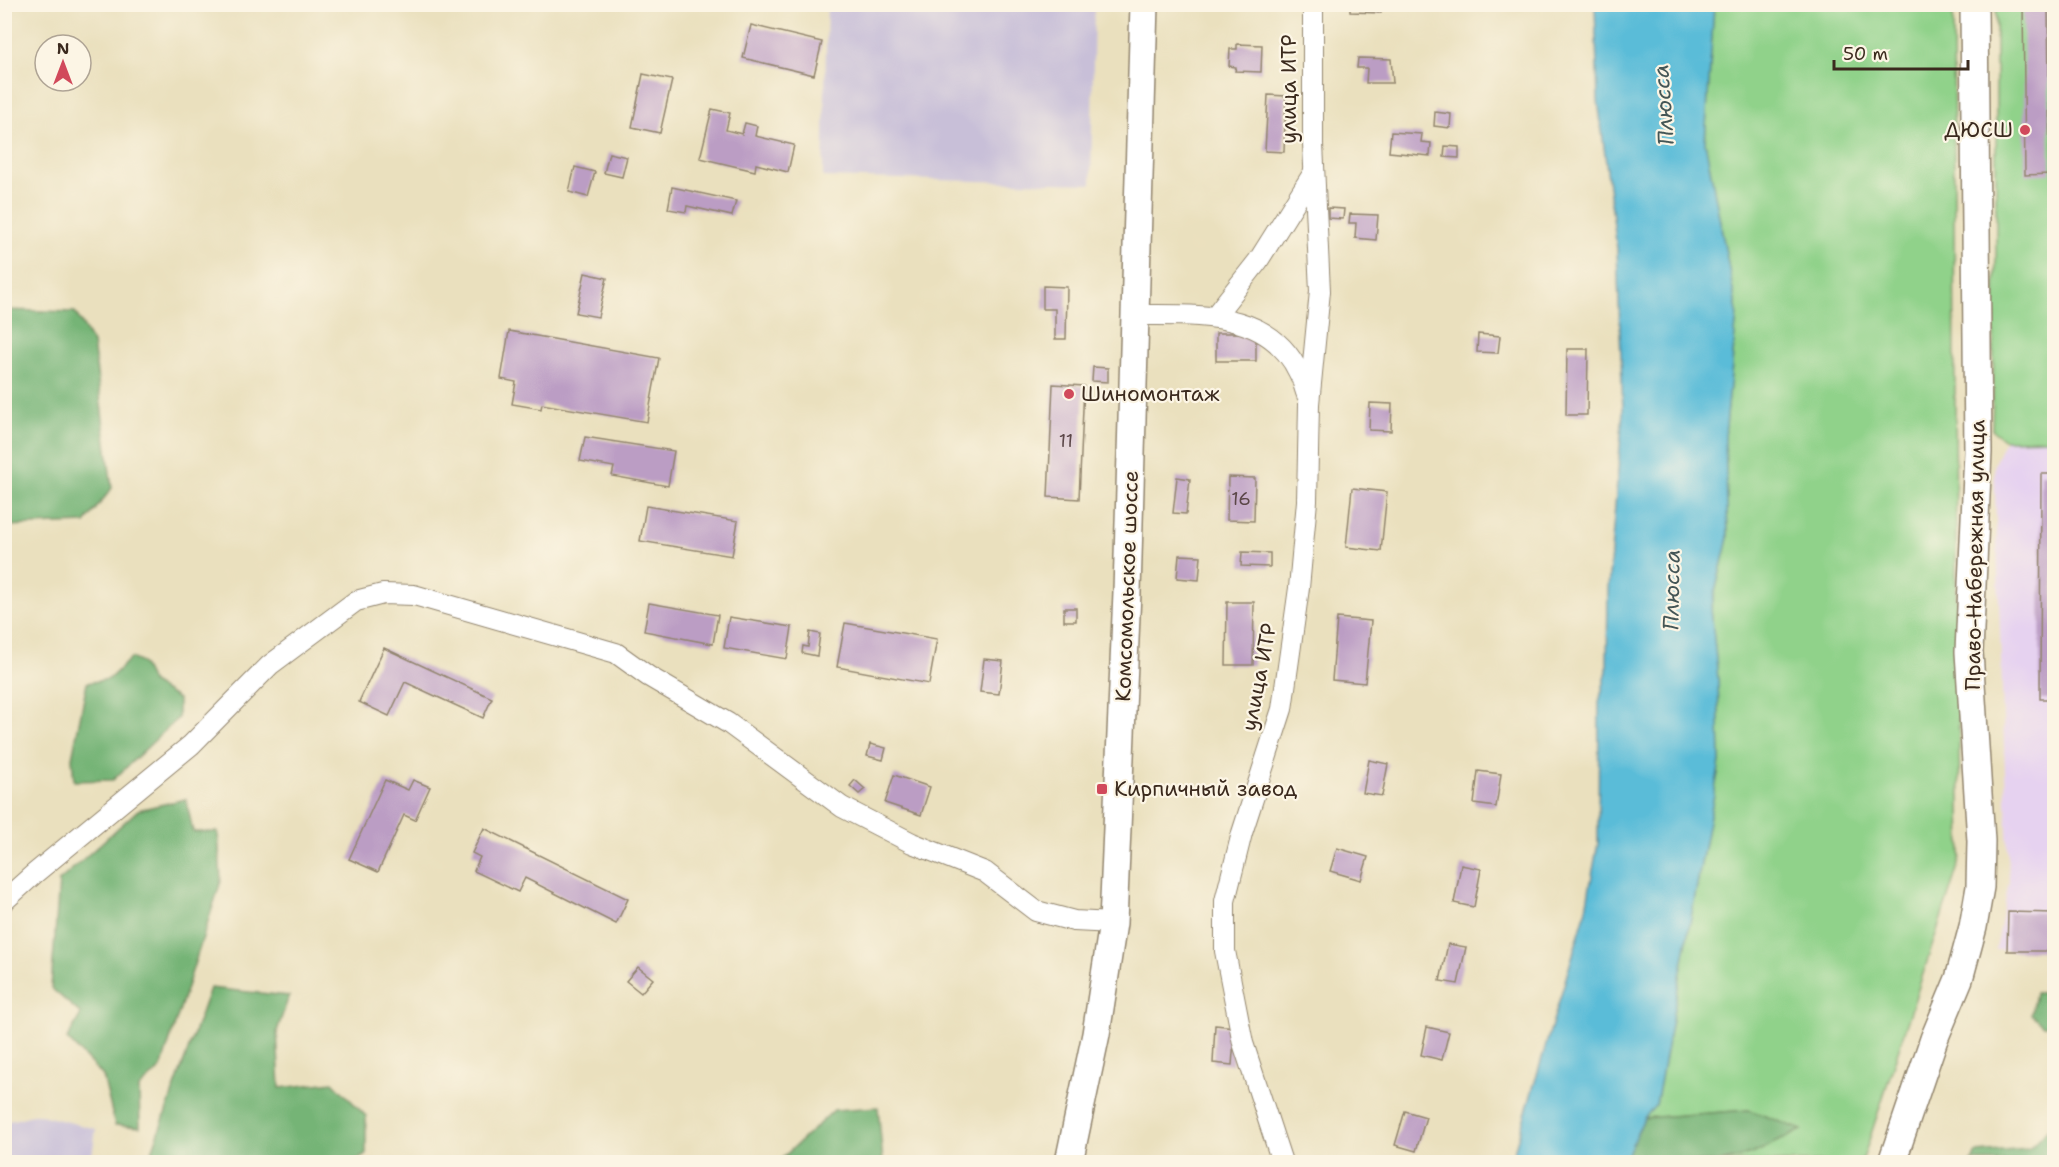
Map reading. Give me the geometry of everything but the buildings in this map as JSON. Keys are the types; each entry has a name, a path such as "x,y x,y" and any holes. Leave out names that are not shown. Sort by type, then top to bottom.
{"street":[{"name":"Комсомольское шоссе","path":"1068,1162 1096,1034 1113,923 1126,628 1144,4"},
{"name":"улица ИТР","path":"1282,1162 1243,1043 1226,951 1225,901 1242,833 1282,709 1301,566 1307,501 1309,404 1320,291 1314,172 1313,4"},
{"name":"Право-Набережная улица","path":"1892,1162 1934,1040 1959,979 1973,927 1980,887 1981,841 1969,652 1978,452 1974,4"},
{"name":"улица ИТР","path":"1211,317 1258,261 1314,172"},
{"path":"1136,315 1211,317"},
{"name":"улица ИТР","path":"1211,317 1239,321 1260,330 1282,348 1299,373 1309,404"},
{"path":"4,901 191,745 270,665 356,602 383,594 414,595 616,653 648,676 728,723 842,807 912,843 986,872 1036,911 1074,921 1113,923"}],"shaded area":[{"path":"827,5 1094,5 1091,184 823,177"},
{"path":"2054,439 2054,951 1996,950 2009,882 1994,464 2005,440"},
{"path":"37,1114 96,1129 91,1162 5,1162 5,1122"}],"green space":[{"path":"1714,5 1953,5 1956,580 1961,857 1863,1159 1844,1162 1721,1162 1752,1154 1801,1130 1749,1110 1644,1118 1656,1105 1720,762 1718,679 1711,609 1728,538 1725,437 1737,312 1705,142"},
{"name":"ДЮСШ","path":"1996,5 2054,5 2054,439 2005,440 1992,430 1996,256"},
{"path":"5,310 75,312 93,343 112,488 85,523 5,526"},
{"path":"131,658 142,663 152,683 178,699 178,718 113,780 74,781 72,758 87,683 109,679"},
{"path":"186,799 193,832 218,832 221,881 161,1068 139,1088 140,1127 115,1125 103,1076 67,1039 81,1014 51,988 59,881 138,810"},
{"path":"210,988 289,996 277,1031 280,1088 333,1082 366,1116 366,1155 353,1162 152,1162 149,1160"},
{"path":"2054,992 2054,1025 2043,1025 2031,1014 2035,993"},
{"path":"878,1107 883,1162 778,1162 834,1110"},
{"path":"1749,1110 1802,1130 1752,1154 1721,1162 1624,1162 1644,1118"},
{"path":"2054,1125 2054,1162 1972,1162 1976,1153 2029,1149"}],"water":[{"name":"Плюсса","path":"1595,5 1714,5 1705,142 1737,312 1725,437 1728,538 1711,609 1718,679 1720,762 1656,1105 1644,1118 1624,1162 1511,1162 1585,914 1598,843 1599,702 1607,671 1608,589 1623,411 1617,249 1598,100"}],"place":[{"name":"ДЮСШ","path":"2025,130"},
{"name":"Шиномонтаж","path":"1069,394"},
{"name":"Кирпичный завод","path":"1102,789"}]}
